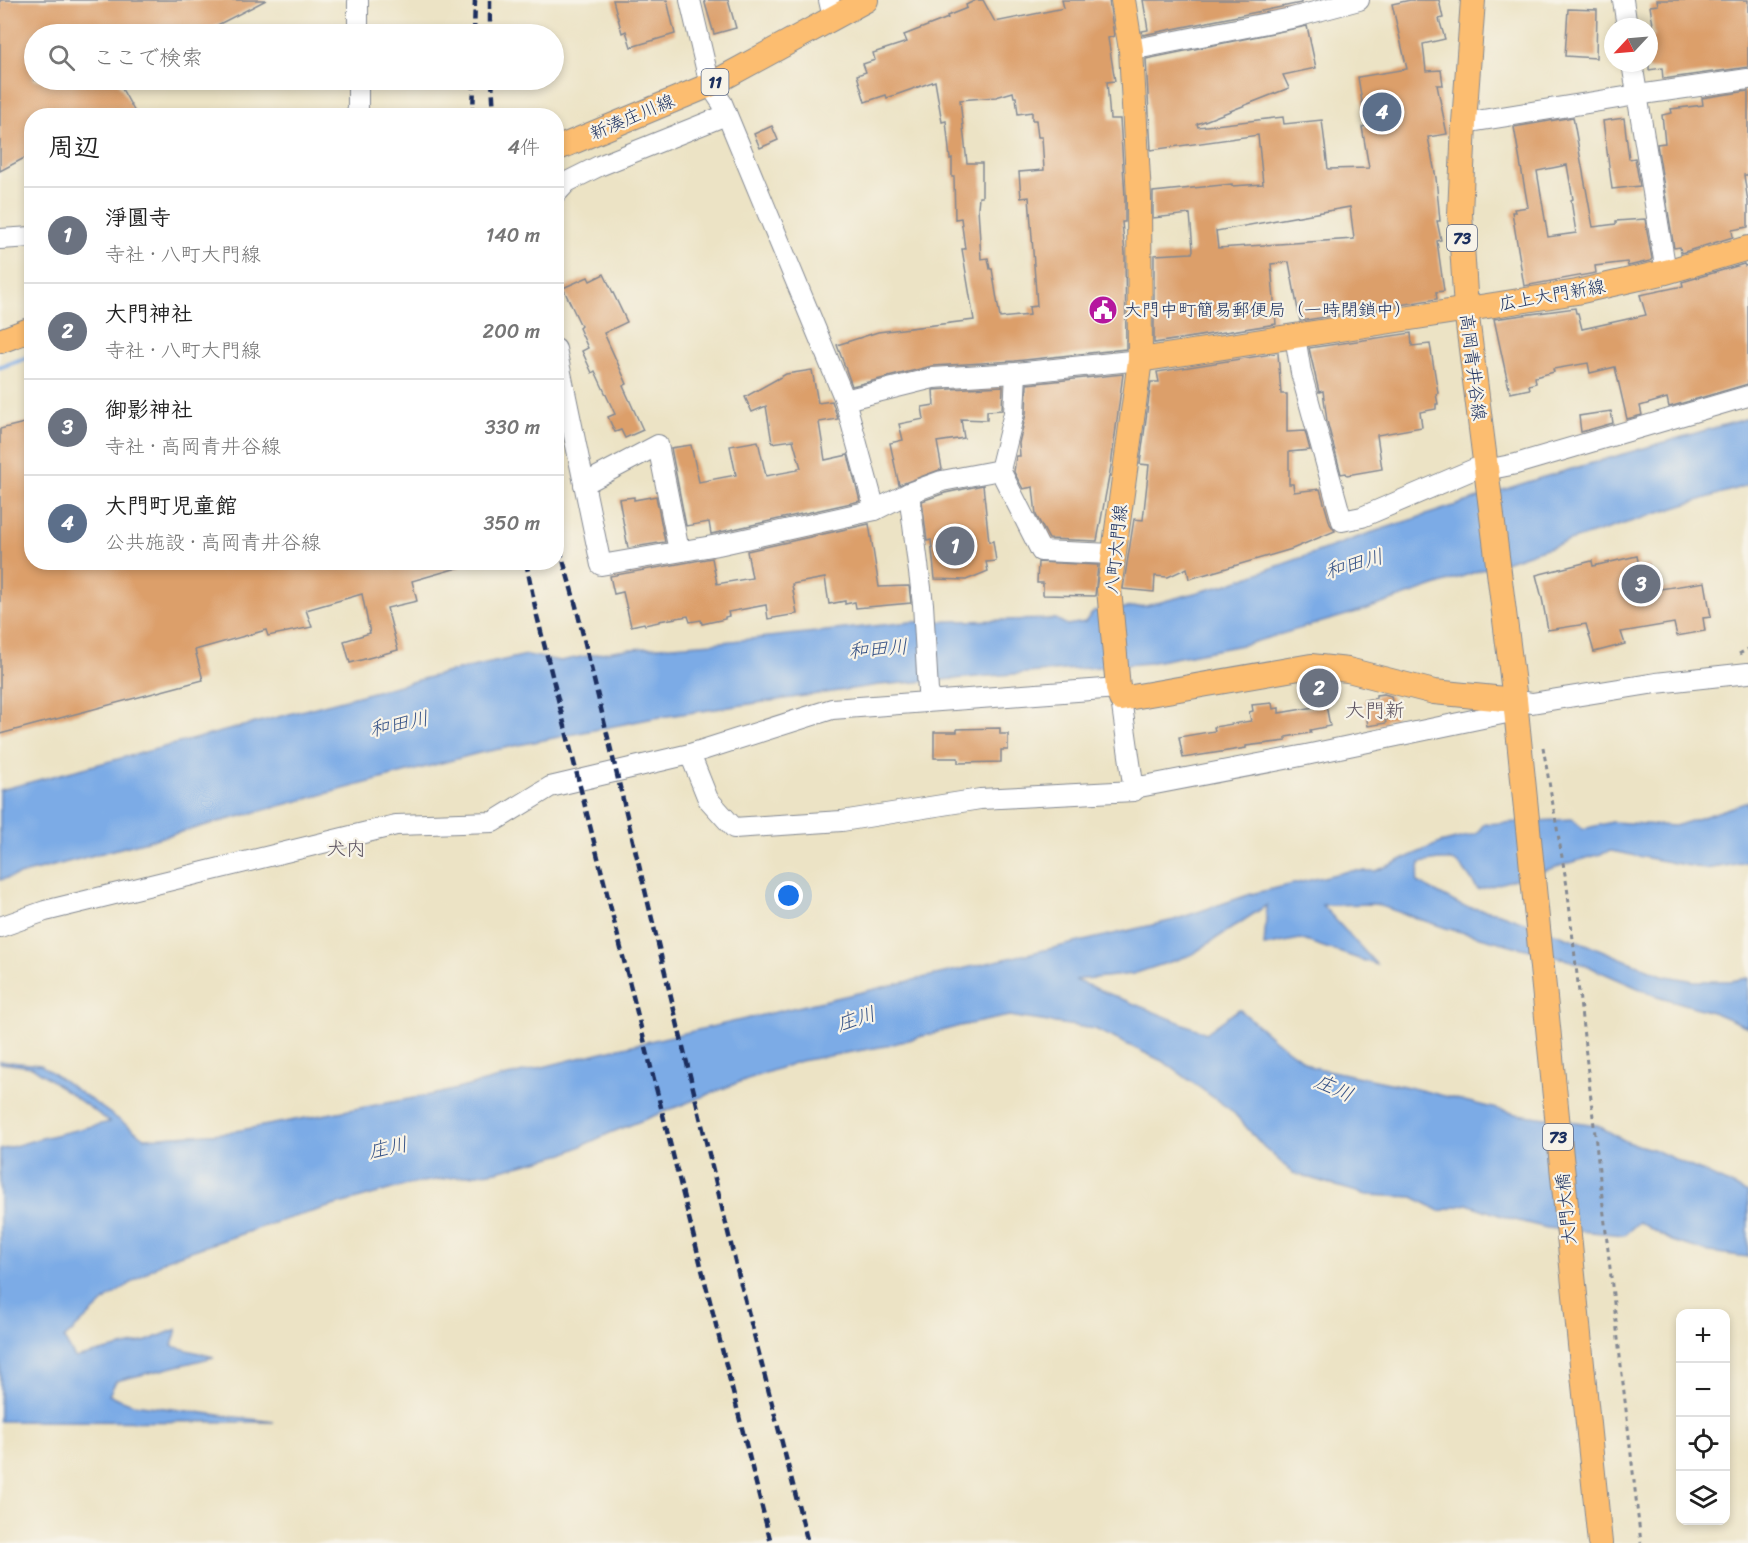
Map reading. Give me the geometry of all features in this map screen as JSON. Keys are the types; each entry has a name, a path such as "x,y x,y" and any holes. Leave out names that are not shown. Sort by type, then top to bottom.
{"main road":[{"name":"新湊庄川線","path":"564,146 711,85 831,9 866,0"},
{"name":"八町大門線","path":"1119,693 1109,589 1140,360 1139,197 1131,51 1123,0"},
{"name":"高岡青井谷線","path":"1473,0 1460,214 1466,309 1516,714"},
{"name":"広上大門新線","path":"1140,360 1577,292 1665,272 1748,248"},
{"path":"0,341 24,332"},
{"path":"1119,693 1311,666 1348,670 1516,714"},
{"name":"大門大橋","path":"1516,714 1600,1543"}],"street":[{"path":"358,0 358,24"},
{"path":"690,0 711,85 726,115 845,400 875,510"},
{"path":"1131,51 1292,18 1359,0"},
{"path":"1623,0 1626,18"},
{"path":"1633,72 1665,272"},
{"path":"1464,123 1637,94 1748,79"},
{"path":"358,90 358,108"},
{"path":"564,185 599,166 726,115"},
{"path":"0,239 24,238"},
{"path":"1295,336 1301,373 1342,521 1362,517 1486,470 1516,464 1748,396"},
{"path":"845,400 933,378 1140,360"},
{"path":"1016,372 1014,413 1000,470 1041,551 1113,554"},
{"path":"564,388 601,565 875,510 909,493 942,481 1000,470"},
{"path":"584,484 658,445 679,551"},
{"path":"909,493 923,604 930,696"},
{"path":"690,754 708,799 734,828 842,820 980,799 1134,791 1134,788 1516,714 1532,703 1656,683 1748,673"},
{"path":"0,927 45,911 396,825 493,822 550,787 690,754 832,709 930,696 1119,693 1134,788"}],"path":[{"path":"1542,741 1567,886 1641,1543"}],"water":[{"name":"和田川","path":"1748,418 1748,485 1534,552 1367,609 1247,644 1148,663 879,685 654,718 479,753 0,880 0,790 449,672 527,655 560,661 618,650 713,643 911,622 1056,619 1067,625 1085,622 1094,611 1146,606 1225,585 1367,534 1537,479"},
{"name":"庄川","path":"1748,802 1748,862 1706,869 1611,851 1478,890 1460,866 1450,860 1442,860 1420,863 1417,882 1462,906 1499,913 1594,947 1662,975 1694,981 1731,981 1748,978 1748,1027 1715,1013 1654,995 1583,964 1446,928 1375,904 1322,905 1377,965 1300,939 1264,946 1267,905 1191,955 1133,974 1075,980 1206,1033 1239,1009 1275,1040 1312,1067 1404,1086 1517,1114 1597,1125 1627,1142 1655,1150 1748,1193 1748,1257 1709,1252 1672,1241 1639,1222 1624,1235 1547,1228 1467,1204 1440,1211 1413,1197 1367,1195 1293,1173 1263,1146 1232,1111 1164,1062 1095,1029 1009,1016 960,1026 886,1046 800,1061 610,1133 564,1154 497,1171 410,1184 283,1220 167,1259 107,1299 64,1339 75,1358 147,1341 177,1329 172,1346 214,1357 116,1381 109,1395 133,1404 274,1422 0,1421 0,1150 110,1122 32,1067 0,1063 0,1061 41,1065 145,1138 225,1133 441,1093 598,1053 1174,920 1251,894 1349,871 1376,871 1440,843 1476,834 1484,824 1572,819 1583,829 1612,822 1675,826"}],"building":[{"path":"0,0 266,0 219,24 24,24 24,90 123,90 133,108 24,108 24,158 0,171"},
{"path":"613,0 667,0 675,34 631,47 626,31 622,33"},
{"path":"704,0 728,0 736,28 714,34"},
{"path":"976,0 983,0 995,22 1064,8 1062,0 1109,0 1114,36 1108,38 1115,81 1107,82 1110,119 1120,119 1125,197 1125,222 1122,222 1125,253 1126,349 1015,361 932,366 852,386 837,345 878,332 974,320 962,249 965,249 961,218 955,219 954,177 952,177 952,158 950,159 946,121 942,122 935,81 887,98 886,95 865,102 857,75 866,72 863,64 875,60 873,53 907,42 904,35 948,18 947,16 967,8 966,5","holes":["1013,92 1016,97 1018,114 1032,112 1032,120 1036,120 1038,137 1042,137 1044,170 1019,172 1021,198 1029,197 1037,306 1029,307 1030,315 1000,318 992,269 990,269 988,258 981,259 978,207 979,197 982,197 982,163 967,163 960,100 996,97"]},
{"path":"1143,0 1301,0 1301,3 1143,35 1142,31 1148,30"},
{"path":"1410,0 1439,0 1443,18 1439,19 1445,39 1423,44 1426,71 1441,70 1443,85 1437,85 1447,134 1428,137 1436,178 1440,221 1437,221 1441,240 1437,241 1444,291 1436,292 1437,299 1300,321 1289,262 1271,264 1276,324 1154,343 1154,255 1192,253 1193,250 1190,214 1153,218 1153,192 1232,184 1232,186 1263,184 1258,135 1151,150 1146,59 1307,26 1316,68 1283,75 1289,88 1197,124 1198,127 1283,117 1284,124 1322,120 1328,169 1369,168 1362,127 1366,126 1358,77 1407,69 1392,4","holes":["1350,207 1354,239 1218,248 1216,231"]},
{"path":"1657,0 1748,0 1748,67 1663,79 1662,68 1658,69 1658,18 1652,18 1650,6 1658,5"},
{"path":"1568,9 1597,10 1596,58 1565,56"},
{"path":"1748,91 1748,175 1744,175 1748,202 1748,227 1732,230 1733,237 1681,253 1680,247 1674,248 1657,144 1665,143 1662,115 1672,113 1671,109 1703,105 1702,98"},
{"path":"1573,117 1593,227 1616,224 1616,221 1645,219 1652,259 1628,266 1627,262 1595,266 1596,273 1524,286 1512,212 1515,212 1514,209 1528,207 1514,127","holes":["1567,165 1573,199 1571,200 1576,233 1548,237 1537,171"]},
{"path":"1624,118 1629,159 1635,158 1640,186 1612,189 1603,121"},
{"path":"772,126 778,140 760,148 754,134"},
{"path":"1744,264 1748,265 1748,384 1669,407 1667,398 1640,406 1642,415 1627,419 1615,367 1590,373 1588,363 1553,369 1554,372 1535,377 1536,383 1529,385 1530,389 1510,393 1494,319 1575,308 1582,329 1646,315 1640,295 1683,286 1682,282"},
{"path":"604,274 627,322 604,333 627,384 623,386 643,430 625,438 621,430 615,432 608,417 615,414 595,371 592,373 582,351 588,348 579,328 581,326 564,290 564,288 588,277 590,281"},
{"path":"1411,333 1412,346 1430,344 1438,393 1436,394 1438,404 1436,404 1436,409 1420,412 1422,427 1377,435 1382,469 1341,474 1327,421 1323,391 1319,392 1309,348"},
{"path":"1278,353 1281,394 1287,394 1287,432 1305,431 1310,450 1289,452 1289,484 1293,484 1294,492 1320,489 1330,524 1335,531 1292,549 1189,579 1187,568 1168,577 1155,576 1154,592 1123,589 1134,519 1143,520 1149,465 1140,464 1151,382 1159,382 1157,372"},
{"path":"812,370 818,403 832,401 838,419 819,422 825,460 848,455 860,501 711,534 709,522 686,526 671,448 691,445 699,482 736,475 730,446 758,441 766,476 798,470 801,468 793,440 772,443 766,406 752,412 745,397 786,374"},
{"path":"1123,374 1111,466 1097,541 1049,539 1036,515 1033,487 1023,489 1014,472 1016,456 1020,456 1019,443 1026,414 1027,384"},
{"path":"1003,386 1002,410 987,411 987,420 961,419 964,438 937,442 942,469 899,485 890,443 903,440 899,424 924,419 922,407 934,405 933,390"},
{"path":"1611,411 1613,423 1581,432 1579,416"},
{"path":"24,423 24,570 450,570 412,581 417,601 387,608 398,650 350,663 344,641 370,633 362,594 306,610 312,627 268,636 266,630 195,650 203,680 0,734 0,429"},
{"path":"983,485 989,542 993,541 996,561 986,562 988,571 966,580 935,579 931,540 927,541 922,501 945,493"},
{"path":"656,496 665,542 628,548 619,499 634,497 634,500"},
{"path":"869,524 879,587 909,586 911,603 856,608 855,602 829,604 825,578 792,584 797,614 768,619 766,605 728,612 729,616 725,619 702,624 701,620 690,622 688,616 631,626 623,592 614,594 610,576 712,558 717,584 752,578 747,551"},
{"path":"1637,556 1639,566 1649,565 1654,590 1705,582 1711,617 1703,618 1705,631 1677,636 1674,623 1621,632 1625,644 1594,652 1586,624 1548,630 1536,575 1592,561 1593,566"},
{"path":"1038,562 1098,565 1095,596 1043,595 1043,583 1037,583"},
{"path":"1384,694 1391,696 1395,718 1385,720 1386,723 1368,726 1364,700"},
{"path":"1272,703 1273,709 1279,708 1279,713 1326,705 1330,726 1310,730 1311,733 1286,737 1286,741 1183,758 1179,737 1215,731 1214,727 1251,721 1249,712 1253,711 1252,705"},
{"path":"1000,728 1000,734 1008,734 1008,750 1001,750 1001,762 958,763 958,758 934,758 934,732"}],"waterway":[{"path":"0,367 24,359"}],"railway":[{"path":"474,24 475,0"},
{"path":"490,0 490,24"},
{"path":"473,108 474,90"},
{"path":"493,90 494,108"},
{"path":"564,563 735,1261 808,1543"},
{"path":"528,570 537,616 771,1543"}],"place":[{"name":"大門町児童館","path":"1382,112"},
{"name":"大門中町簡易郵便局（一時閉鎖中）","path":"1103,310"},
{"name":"淨圓寺","path":"955,546"},
{"name":"御影神社","path":"1641,584"},
{"name":"大門神社","path":"1319,688"}],"district":[{"name":"大門新","path":"1375,710"},
{"name":"犬内","path":"346,848"}]}
